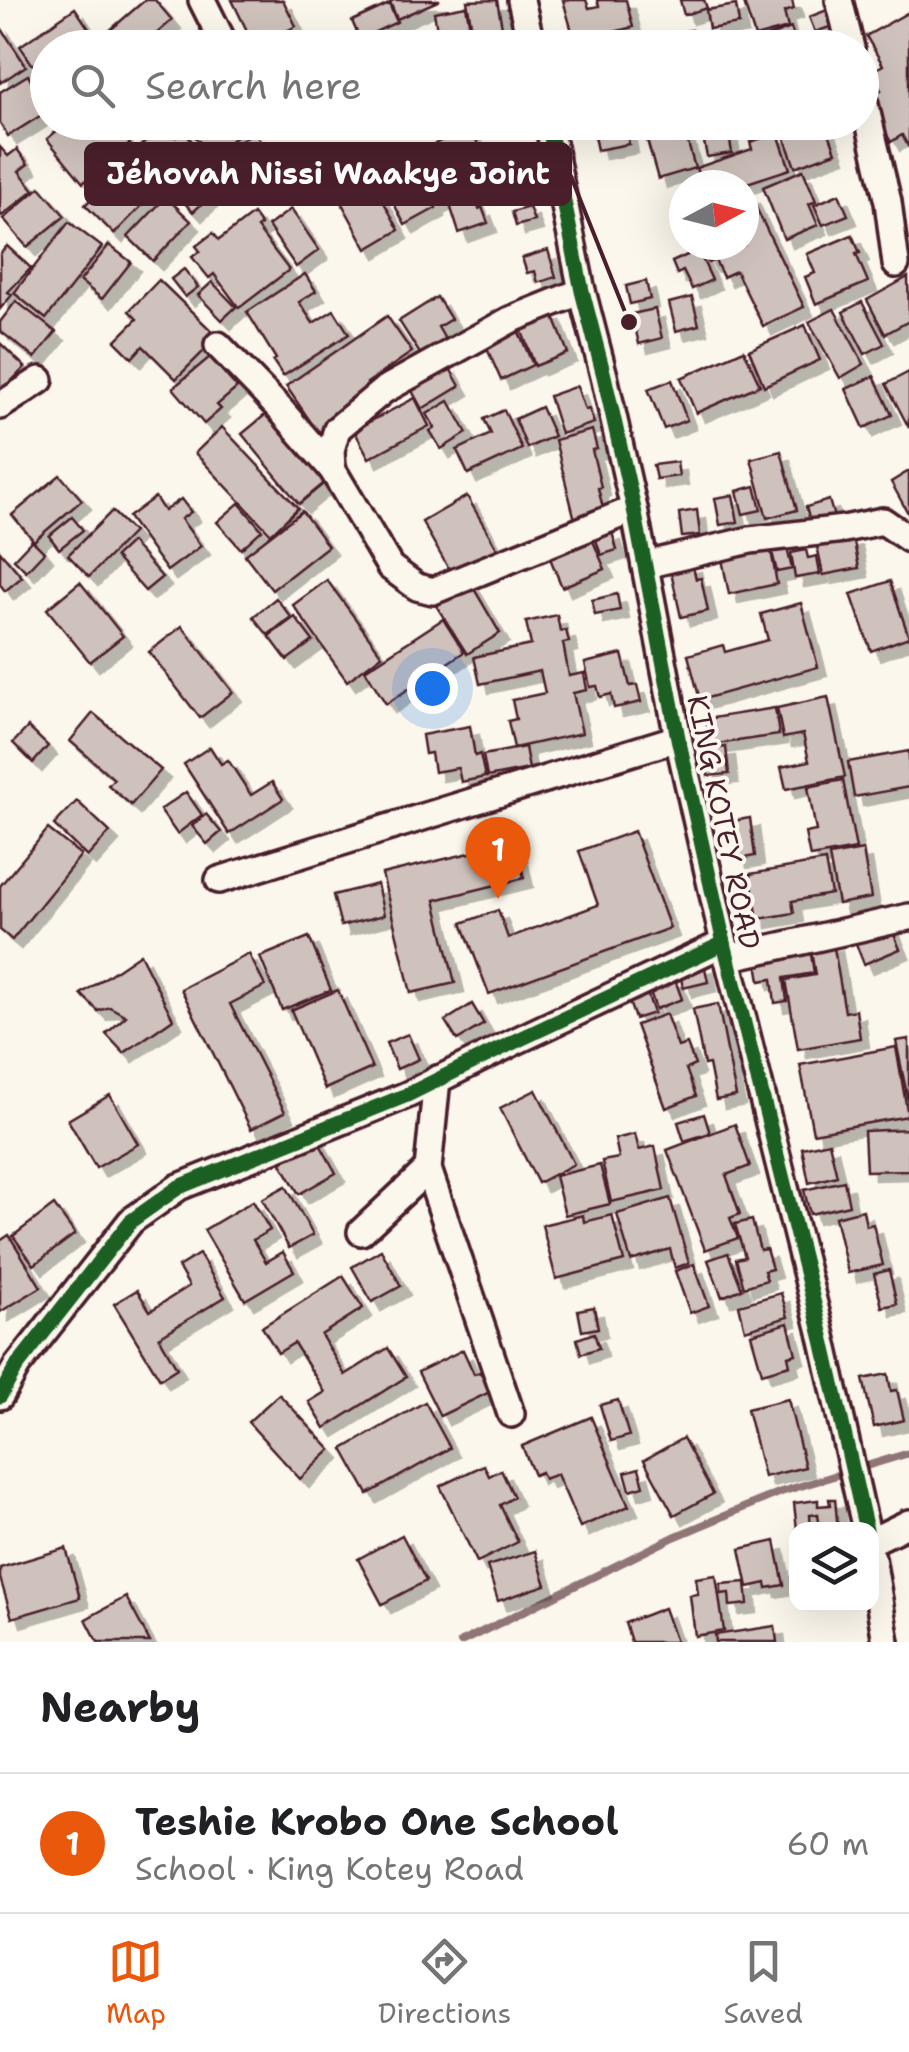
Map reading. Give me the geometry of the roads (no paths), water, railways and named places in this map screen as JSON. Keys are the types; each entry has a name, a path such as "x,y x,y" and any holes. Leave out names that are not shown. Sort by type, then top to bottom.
{"street":[{"path":"202,0 217,30"},
{"path":"521,0 528,30"},
{"path":"839,0 846,30"},
{"name":"KING KOTEY ROAD","path":"552,140 582,292 634,509 678,738 725,951 864,1521"},
{"path":"879,140 899,197 896,264"},
{"path":"332,469 331,450 337,429 384,390 510,320 582,292"},
{"path":"218,344 332,469 390,567 417,587 434,591 634,509"},
{"path":"0,406 40,380"},
{"path":"645,565 750,540 844,529 883,520 909,539"},
{"path":"219,880 678,738"},
{"path":"0,1396 18,1366 131,1222 179,1187 407,1095 725,951 909,916"},
{"path":"438,1080 428,1169 510,1414"},
{"path":"360,1232 428,1169"},
{"path":"879,1538 909,1524"},
{"path":"879,1600 886,1642"}],"waterway":[{"path":"461,1642 674,1537 781,1492 909,1453"}],"place":[{"name":"Jéhovah Nissi Waakye Joint","path":"629,322"},
{"name":"Teshie Krobo One School","path":"498,899"}]}
